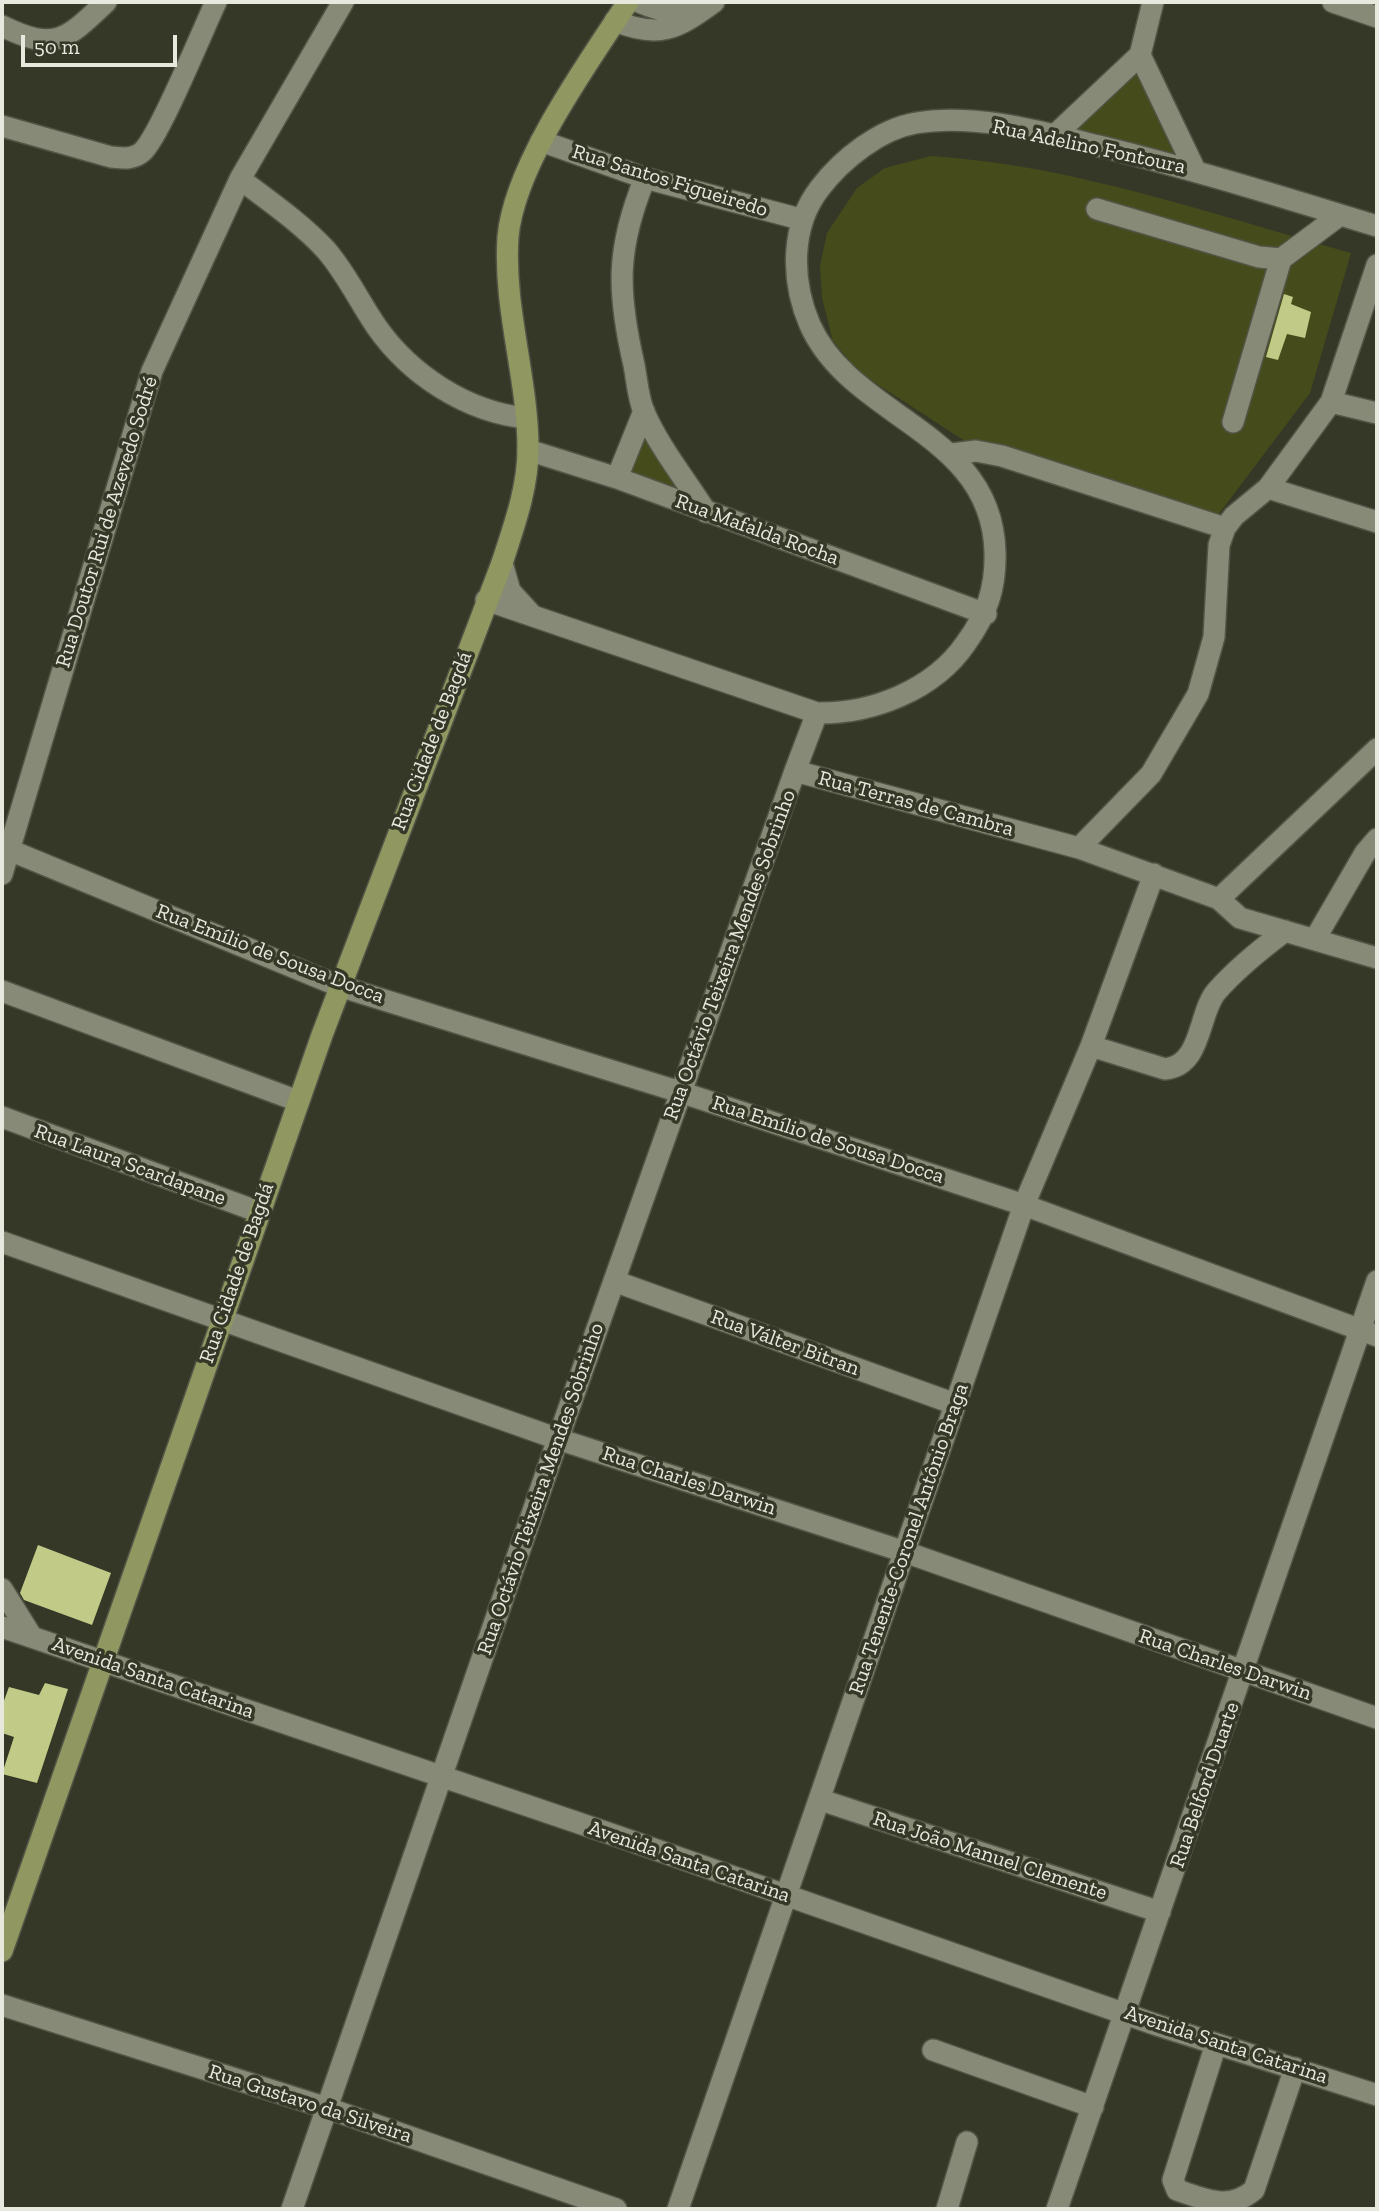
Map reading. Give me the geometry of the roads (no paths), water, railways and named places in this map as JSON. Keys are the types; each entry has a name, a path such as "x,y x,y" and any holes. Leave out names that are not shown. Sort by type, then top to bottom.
{"main road":[{"name":"Rua Cidade de Bagdá","path":"2,1951 298,1101 502,563 517,515 528,450 508,265 508,235 518,192 541,141 628,2"}],"street":[{"path":"2,26 38,41 52,40 70,34 106,2"},
{"path":"2,126 111,157 134,157 147,146 216,2"},
{"name":"Rua Doutor Rui de Azevedo Sodré","path":"2,874 5,848 152,371 240,179 343,2"},
{"path":"639,2 665,12 676,11 691,2"},
{"path":"615,21 639,31 665,30 714,2"},
{"path":"1055,135 1140,55 1153,2"},
{"path":"1333,2 1377,17"},
{"path":"1140,55 1195,170"},
{"name":"Rua Adelino Fontoura","path":"817,713 847,714 918,686 940,672 963,649 985,614 995,582 994,533 978,492 952,454 844,374 828,357 809,322 796,272 800,219 820,187 841,165 884,134 913,123 935,121 993,124 1055,135 1195,170 1377,226"},
{"name":"Rua Santos Figueiredo","path":"541,141 645,178 800,219"},
{"path":"645,178 622,253 621,285 628,341 644,411 706,512"},
{"path":"240,179 326,250 386,340 419,371 476,407 503,416 526,418"},
{"path":"1097,209 1259,257 1281,258"},
{"path":"1233,422 1281,258 1340,215"},
{"path":"1079,848 1151,774 1198,694 1214,637 1219,545 1225,528 1268,488 1331,402 1377,264"},
{"path":"1331,402 1377,413"},
{"path":"617,478 644,411"},
{"name":"Rua Mafalda Rocha","path":"528,450 617,478 985,614"},
{"path":"952,454 976,451 1002,456 1225,528"},
{"path":"1268,488 1377,522"},
{"path":"502,563 510,591 534,616"},
{"path":"486,600 817,713"},
{"name":"Rua Terras de Cambra","path":"817,713 795,771 1079,848 1219,899 1240,918 1377,958"},
{"path":"1219,899 1377,749"},
{"name":"Rua Octávio Teixeira Mendes Sobrinho","path":"292,2209 439,1777 795,771"},
{"path":"1315,939 1365,853 1377,839"},
{"name":"Rua Emílio de Sousa Docca","path":"5,848 340,986 680,1092 1024,1205 1368,1333"},
{"name":"Rua Tenente-Coronel Antônio Braga","path":"678,2209 788,1897 1024,1205 1091,1046 1154,874"},
{"path":"1091,1046 1165,1069 1175,1067 1194,1045 1214,995 1285,931"},
{"path":"2,992 298,1101"},
{"name":"Rua Laura Scardapane","path":"2,1117 259,1212"},
{"name":"Rua Charles Darwin","path":"2,1242 558,1439 905,1552 1377,1718"},
{"name":"Rua Válter Bitran","path":"614,1281 955,1404"},
{"name":"Rua Belford Duarte","path":"1057,2209 1244,1672 1368,1333 1377,1281"},
{"path":"2,1589 32,1637"},
{"name":"Avenida Santa Catarina","path":"2,1627 1216,2044 1377,2095"},
{"name":"Rua João Manuel Clemente","path":"821,1800 1160,1912"},
{"name":"Rua Gustavo da Silveira","path":"2,2005 327,2108 616,2209"},
{"path":"1216,2044 1172,2180 1177,2190 1228,2206 1243,2202 1254,2190 1295,2068"},
{"path":"933,2050 1093,2107"},
{"path":"947,2209 967,2143"}]}
